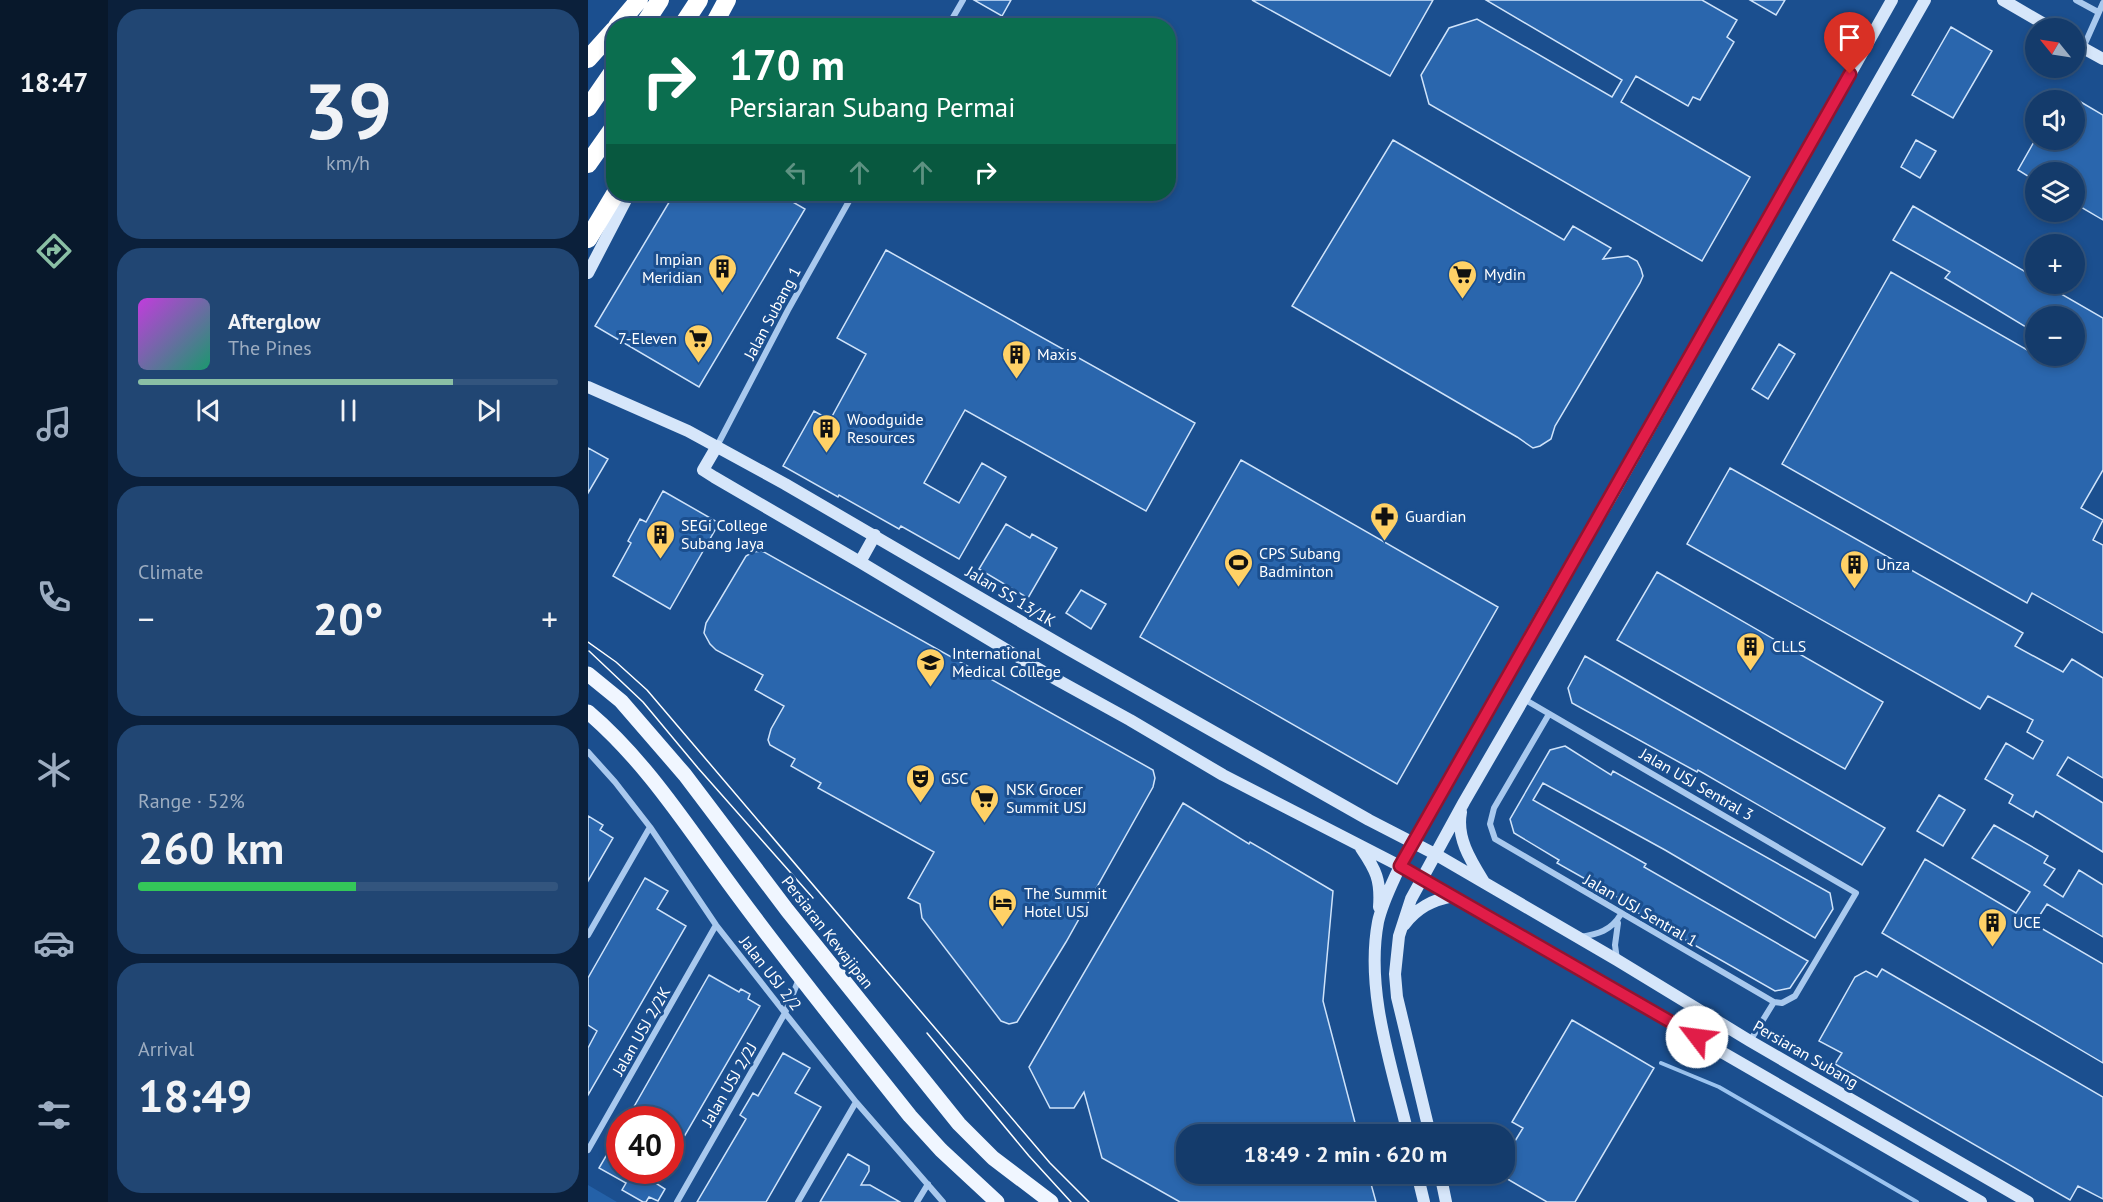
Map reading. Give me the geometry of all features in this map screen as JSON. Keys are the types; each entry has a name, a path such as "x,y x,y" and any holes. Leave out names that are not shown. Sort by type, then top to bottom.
{"highway":[{"path":"624,18 639,0"},
{"path":"648,18 660,0"},
{"path":"687,18 699,0"},
{"path":"717,18 727,0"},
{"path":"588,59 606,39"},
{"path":"588,108 606,82"},
{"path":"588,164 606,138"},
{"path":"588,239 611,201"}],"main road":[{"name":"Persiaran Kewajipan","path":"588,674 621,701 685,775 786,910 959,1125 993,1158 1051,1202"},
{"path":"588,712 629,751 663,792 738,896 910,1116 941,1150 997,1202"}],"street":[{"path":"953,18 963,0"},
{"path":"1379,920 1400,866 1892,0"},
{"path":"1428,1124 1397,997 1395,974 1403,918 1434,854 1925,0"},
{"path":"2003,0 2034,18"},
{"path":"2076,0 2098,12"},
{"path":"2085,35 2103,3"},
{"path":"2085,48 2103,59"},
{"path":"588,273 625,201"},
{"name":"Jalan Subang 1","path":"717,446 788,310 849,201"},
{"name":"Jalan SS 13/1K","path":"588,387 636,406 717,446 875,535 1068,649 1413,843"},
{"path":"717,446 704,470 1052,677 1223,775 1400,866 1981,1202"},
{"path":"860,562 875,535"},
{"name":"Jalan USJ Sentral 3","path":"1523,699 1856,893 1795,996 1782,1003 1774,1002"},
{"name":"Jalan USJ Sentral 1","path":"1549,714 1494,808 1491,816 1491,832 1495,839 1774,1002"},
{"name":"Jalan USJ 2/2","path":"588,752 650,827 716,926 785,1014 856,1102 943,1202"},
{"path":"1464,802 1460,815 1460,830 1470,859 1485,884"},
{"path":"588,935 650,827"},
{"name":"Persiaran Subang","path":"1413,843 2028,1202"},
{"path":"1360,847 1375,868 1380,893 1374,980 1406,1124"},
{"path":"1400,931 1409,919 1428,903 1453,896"},
{"path":"1578,938 1609,928 1614,925 1621,914"},
{"path":"1617,960 1616,932 1621,914"},
{"name":"Jalan USJ 2/2K","path":"588,1149 716,926"},
{"name":"Jalan USJ 2/2J","path":"677,1202 785,1014 800,977"},
{"path":"1750,1041 1774,1002"},
{"path":"798,1202 856,1102"},
{"path":"917,1202 928,1184"},
{"path":"1420,1184 1424,1202"},
{"path":"1442,1184 1446,1202"}],"shaded area":[{"path":"588,1185 617,1202 588,1202"}],"building":[{"path":"974,0 1011,0 1002,16"},
{"path":"1252,0 1433,0 1390,76"},
{"path":"1486,0 1702,0 1737,20 1727,37 1734,42 1700,100 1693,97 1688,106 1636,76 1621,102 1750,177 1702,261 1429,104 1421,75 1449,28 1477,19 1612,97 1622,80"},
{"path":"1750,0 1785,0 1776,15"},
{"path":"1951,27 1992,51 1953,118 1912,95"},
{"path":"2085,104 2103,115 2103,220 2085,209 2085,162 2025,162 2025,174 2018,170 2029,150 2085,150"},
{"name":"Mydin","path":"1393,140 1564,240 1573,226 1611,248 1603,259 1628,256 1637,261 1641,269 1643,276 1640,283 1555,426 1551,439 1540,446 1533,448 1292,306"},
{"path":"1916,140 1936,151 1920,178 1901,167"},
{"path":"670,201 791,201 805,209 699,387 595,326"},
{"path":"1913,206 2025,272 2025,294 2061,294 2082,306 2025,306 2025,326 1945,278 1950,272 1893,240"},
{"name":"Maxis","path":"886,250 1195,423 1146,511 965,410 924,483 959,503 982,463 1006,477 959,559 901,526 899,529 783,466 814,411 830,420 866,354 837,338"},
{"path":"1891,272 2025,349 2025,366 2085,366 2085,308 2103,318 2103,470 2081,508 2103,520 2093,540 2103,545 2103,633 2032,593 2027,603 1782,464"},
{"path":"1779,344 1795,354 1768,399 1752,389"},
{"path":"588,448 608,459 588,493"},
{"path":"1241,460 1498,607 1397,784 1140,637"},
{"name":"Unza","path":"1730,468 2023,633 2015,646 2063,672 2072,659 2103,678 2103,778 2068,757 2057,775 2103,803 2103,852 2036,811 2033,817 2009,803 2013,795 1985,779 2006,743 2033,759 2043,741 2027,732 2033,720 1988,696 1980,709 1687,544"},
{"name":"SEGi College Subang Jaya","path":"663,491 719,523 670,609 613,576 631,543 628,541 640,519 646,522"},
{"path":"1006,524 1030,538 1032,534 1057,548 1028,598 979,569"},
{"path":"762,551 1153,770 1155,778 1153,787 1066,942 1017,1022 1009,1024 1001,1021 922,918 920,904 908,898 934,852 818,788 821,783 791,766 795,759 770,745 768,740 771,729 784,706 755,690 763,675 716,650 704,633 706,623 746,556"},
{"name":"CLLS","path":"1657,572 1883,702 1845,769 1617,640"},
{"path":"1081,590 1106,604 1091,629 1066,613"},
{"path":"1585,656 1885,828 1862,865 1698,770 1697,772 1572,703 1568,688"},
{"path":"1565,746 1611,775 1613,771 1830,893 1833,909 1815,938 1665,850 1543,783 1533,800 1646,864 1644,867 1808,961 1790,988 1775,991 1633,910 1635,907 1557,863 1559,860 1514,833 1510,819 1550,750"},
{"path":"1939,795 1965,810 1943,846 1917,831"},
{"path":"1183,803 1249,844 1250,842 1333,891 1323,1001 1355,1124 1176,1124 1176,1184 1371,1184 1376,1202 1180,1202 1102,1158 1084,1092 1074,1108 1050,1108 1029,1067"},
{"path":"588,816 603,825 600,830 613,838 588,881"},
{"name":"UCE","path":"1994,825 2048,856 2044,863 2055,869 2044,885 2063,897 2079,870 2103,885 2103,937 2047,904 2034,924 2103,964 2103,1063 1882,933 1925,859 2016,913 2030,892 1972,858"},
{"path":"645,878 668,891 657,909 686,926 588,1095 588,1048 597,1031 588,1025 588,978"},
{"path":"1882,969 2103,1097 2103,1199 2078,1186 2070,1200 1835,1064 1842,1053 1819,1041 1855,977 1866,971 1877,977"},
{"path":"709,975 739,992 741,989 750,994 748,999 760,1006 684,1137 684,1106 634,1106"},
{"path":"1572,1020 1654,1068 1575,1202 1547,1202 1515,1183 1515,1141 1523,1128 1512,1122"},
{"path":"783,1053 810,1068 795,1093 821,1107 766,1202 697,1202 746,1119 740,1115 753,1093 758,1096"},
{"path":"848,1154 869,1166 869,1171 861,1185 870,1185 900,1202 820,1202"},
{"path":"606,1156 606,1172 599,1168"},
{"path":"625,1184 657,1184 665,1189 658,1201 649,1197 646,1202 622,1190"}],"waterway":[{"path":"1661,1063 1719,1087 1917,1202"}],"tram line":[{"path":"588,642 616,662 647,690 1050,1163 1089,1202"},
{"path":"589,651 643,702 813,898"},
{"path":"927,1033 1029,1156 1071,1202"}],"place":[{"name":"Impian Meridian","path":"723,294"},
{"name":"Mydin","path":"1463,300"},
{"name":"7-Eleven","path":"698,364"},
{"name":"Maxis","path":"1016,380"},
{"name":"Woodguide Resources","path":"826,454"},
{"name":"Guardian","path":"1384,542"},
{"name":"SEGi College Subang Jaya","path":"660,560"},
{"name":"CPS Subang Badminton","path":"1238,588"},
{"name":"Unza","path":"1855,590"},
{"name":"CLLS","path":"1751,672"},
{"name":"International Medical College","path":"931,688"},
{"name":"GSC","path":"920,804"},
{"name":"NSK Grocer Summit USJ","path":"985,824"},
{"name":"The Summit Hotel USJ","path":"1003,928"},
{"name":"UCE","path":"1992,948"}],"route":[{"path":"1697,1037 1400,866 1850,74"}]}
